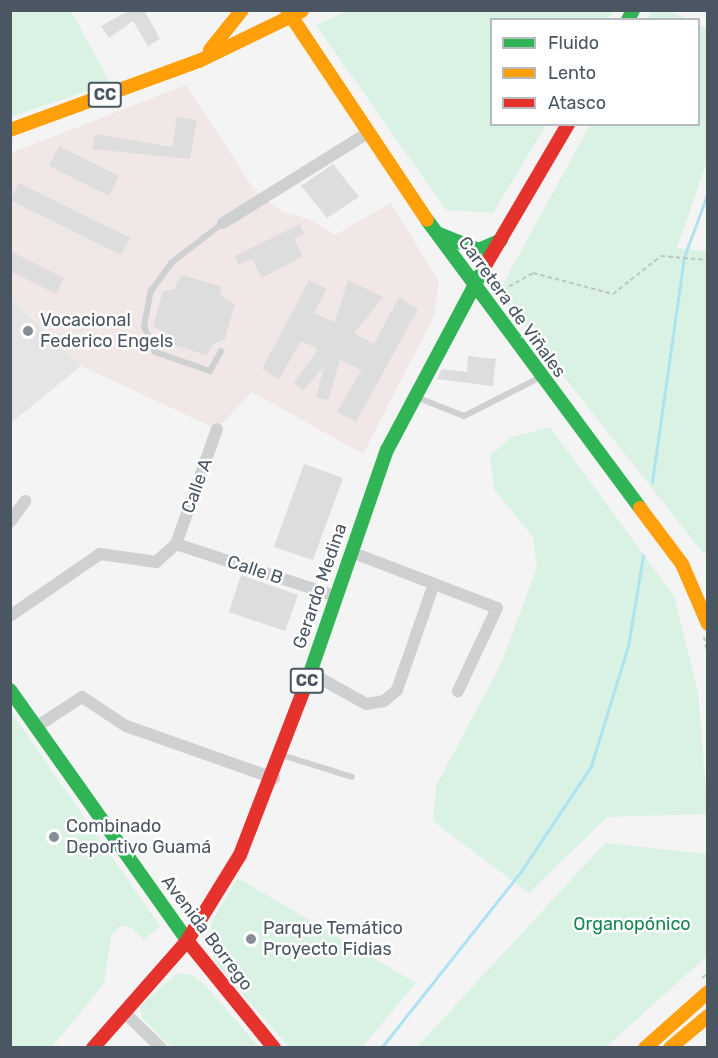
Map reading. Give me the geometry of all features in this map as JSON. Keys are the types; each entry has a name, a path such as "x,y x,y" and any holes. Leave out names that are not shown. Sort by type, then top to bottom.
{"main road":[{"path":"199,61 242,10"},
{"name":"CC","path":"10,130 199,61 293,12"},
{"name":"Carretera de Viñales","path":"293,12 435,231 540,376 682,564 707,620"},
{"name":"Gerardo Medina","path":"93,1047 126,1013 187,941 240,855 274,778 387,450 413,396 566,126"},
{"path":"435,231 459,247 479,250 501,240"},
{"name":"Avenida Borrego","path":"10,690 187,941 274,1047"},
{"path":"645,1047 708,992"},
{"path":"670,1047 708,1016"}],"street":[{"path":"223,223 369,132"},
{"name":"Calle A","path":"176,543 218,429"},
{"path":"10,522 26,501"},
{"path":"10,616 100,554 156,562 176,543"},
{"name":"Calle B","path":"176,543 335,596"},
{"path":"351,552 496,608 458,691"},
{"path":"309,672 366,704 384,701 397,690 434,584"},
{"path":"36,727 82,697 126,726 274,778"},
{"path":"126,1013 161,1047"}],"lane":[{"path":"221,351 210,372 155,352 144,326 151,291 171,263 223,223"},
{"path":"413,396 464,416 540,376"},
{"path":"282,755 352,777"}],"path":[{"path":"486,302 533,273 612,294 661,256 673,255 708,260"}],"shaded area":[{"path":"186,85 255,191 282,212 309,219 335,235 391,203 439,282 434,316 363,454 252,392 217,429 81,366 11,297 11,153"},
{"name":"Vocacional Federico Engels","path":"10,297 81,366 11,423 10,423"}],"green space":[{"path":"347,10 614,11 609,18 490,18 490,126 545,126 493,213 446,210 316,25"},
{"path":"652,10 670,11 686,18 648,18"},
{"path":"10,11 71,11 110,83 11,117"},
{"path":"700,26 707,29 707,161 677,248 707,251 708,553 703,553 498,293 589,126 700,126"},
{"path":"550,427 674,596 698,692 708,814 607,817 529,893 433,821 436,786 501,664 537,568 533,537 494,489 490,456 511,437"},
{"name":"Combinado Deportivo Guamá","path":"11,712 160,926 144,940 131,927 120,926 111,936 104,984 52,1047 11,1047"},
{"name":"Organopónico","path":"605,843 707,854 707,956 606,1047 417,1047"},
{"path":"238,878 416,983 362,1047 289,1047 216,964 209,944 212,921"},
{"path":"177,973 193,975 206,986 259,1047 171,1047 142,1018 140,1006"}],"building":[{"path":"130,10 144,10 160,39 148,46 133,21 109,38 101,26"},
{"path":"177,117 197,120 190,159 92,149 95,134 172,147"},
{"path":"59,146 119,176 109,196 49,166"},
{"path":"333,164 359,197 327,218 301,186"},
{"path":"19,183 130,238 121,255 10,200"},
{"path":"300,224 304,234 294,239 303,256 262,278 252,259 239,265 235,256"},
{"path":"10,251 64,278 56,294 10,271"},
{"path":"182,275 220,286 221,296 235,304 225,339 213,344 207,355 166,343 163,332 153,326 163,291 174,289"},
{"path":"309,280 327,289 314,313 335,322 348,280 383,297 354,333 374,344 399,297 418,309 356,422 337,412 361,370 340,360 328,400 316,397 324,367 303,390 294,383 318,349 301,341 279,379 262,369"},
{"path":"468,356 496,359 493,386 437,379 442,369 467,372"},
{"path":"304,464 343,478 313,560 274,547"},
{"path":"241,575 298,595 285,631 229,612"}],"waterway":[{"path":"652,482 684,257 708,192"},
{"path":"381,1048 522,870 591,766 628,646 643,555"}],"traffic: fast":[{"path":"629,18 633,10"},
{"path":"427,220 640,508"},
{"path":"439,234 479,250 501,240"},
{"path":"309,676 387,450 486,264"},
{"path":"10,690 189,943"}],"traffic: slow":[{"path":"210,50 242,10"},
{"path":"287,10 427,220"},
{"path":"10,130 199,61 302,11"},
{"path":"640,508 682,564 708,624"},
{"path":"645,1048 708,992"},
{"path":"670,1048 708,1016"}],"traffic: jam":[{"path":"486,264 567,126"},
{"path":"93,1048 187,941 240,855 309,676"},
{"path":"189,943 274,1048"}],"place":[{"name":"Vocacional Federico Engels","path":"28,331"},
{"name":"Combinado Deportivo Guamá","path":"54,837"},
{"name":"Parque Temático Proyecto Fidias","path":"251,939"}]}
